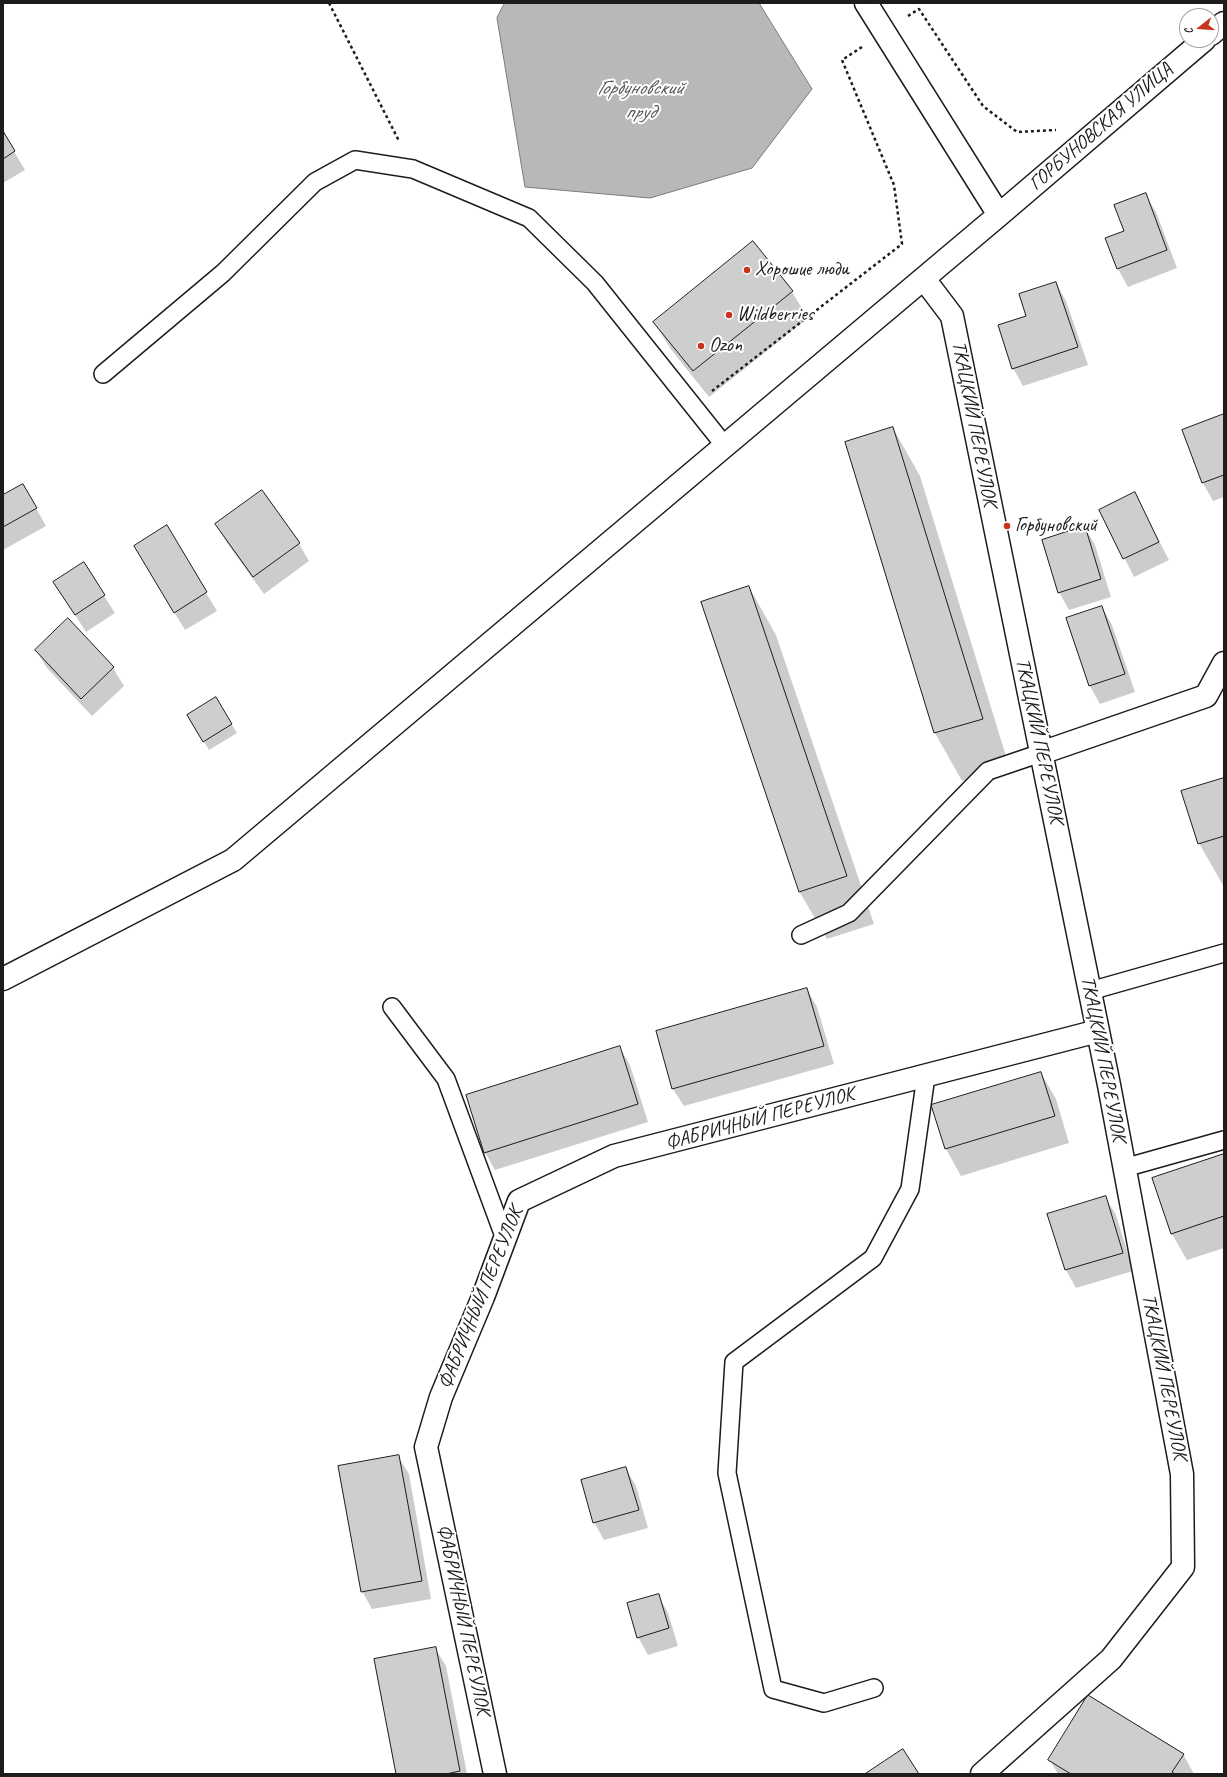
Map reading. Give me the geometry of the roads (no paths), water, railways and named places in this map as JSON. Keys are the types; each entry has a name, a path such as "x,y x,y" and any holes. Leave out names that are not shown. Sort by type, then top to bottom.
{"street":[{"path":"866,3 999,215"},
{"name":"ГОРБУНОВСКАЯ УЛИЦА","path":"3,979 233,860 924,279 1195,48"},
{"name":"ТКАЦКИЙ ПЕРЕУЛОК","path":"924,279 952,316 1098,1031 1182,1474 1183,1567 1111,1659 982,1774"},
{"path":"1041,753 1206,696 1224,663"},
{"name":"ФАБРИЧНЫЙ ПЕРЕУЛОК","path":"495,1774 426,1447 441,1396 483,1297 519,1201 614,1156 1098,1031"}],"lane":[{"path":"103,374 223,273 315,182 355,160 414,169 529,218 595,283 725,446"},
{"path":"801,935 849,913 988,772 1041,753"},
{"path":"1090,991 1224,953"},
{"path":"392,1008 446,1079 505,1239"},
{"path":"874,1688 824,1703 773,1689 727,1473 734,1362 873,1258 910,1189 926,1076"},
{"path":"1124,1168 1224,1140"}],"water":[{"name":"Горбуновский пруд","path":"505,3 759,3 812,89 752,168 650,198 525,187 497,18"}],"place":[{"name":"Хорошие люди","path":"747,270"},
{"name":"Wildberries","path":"729,315"},
{"name":"Ozon","path":"701,346"},
{"name":"Горбуновский","path":"1007,526"}]}
